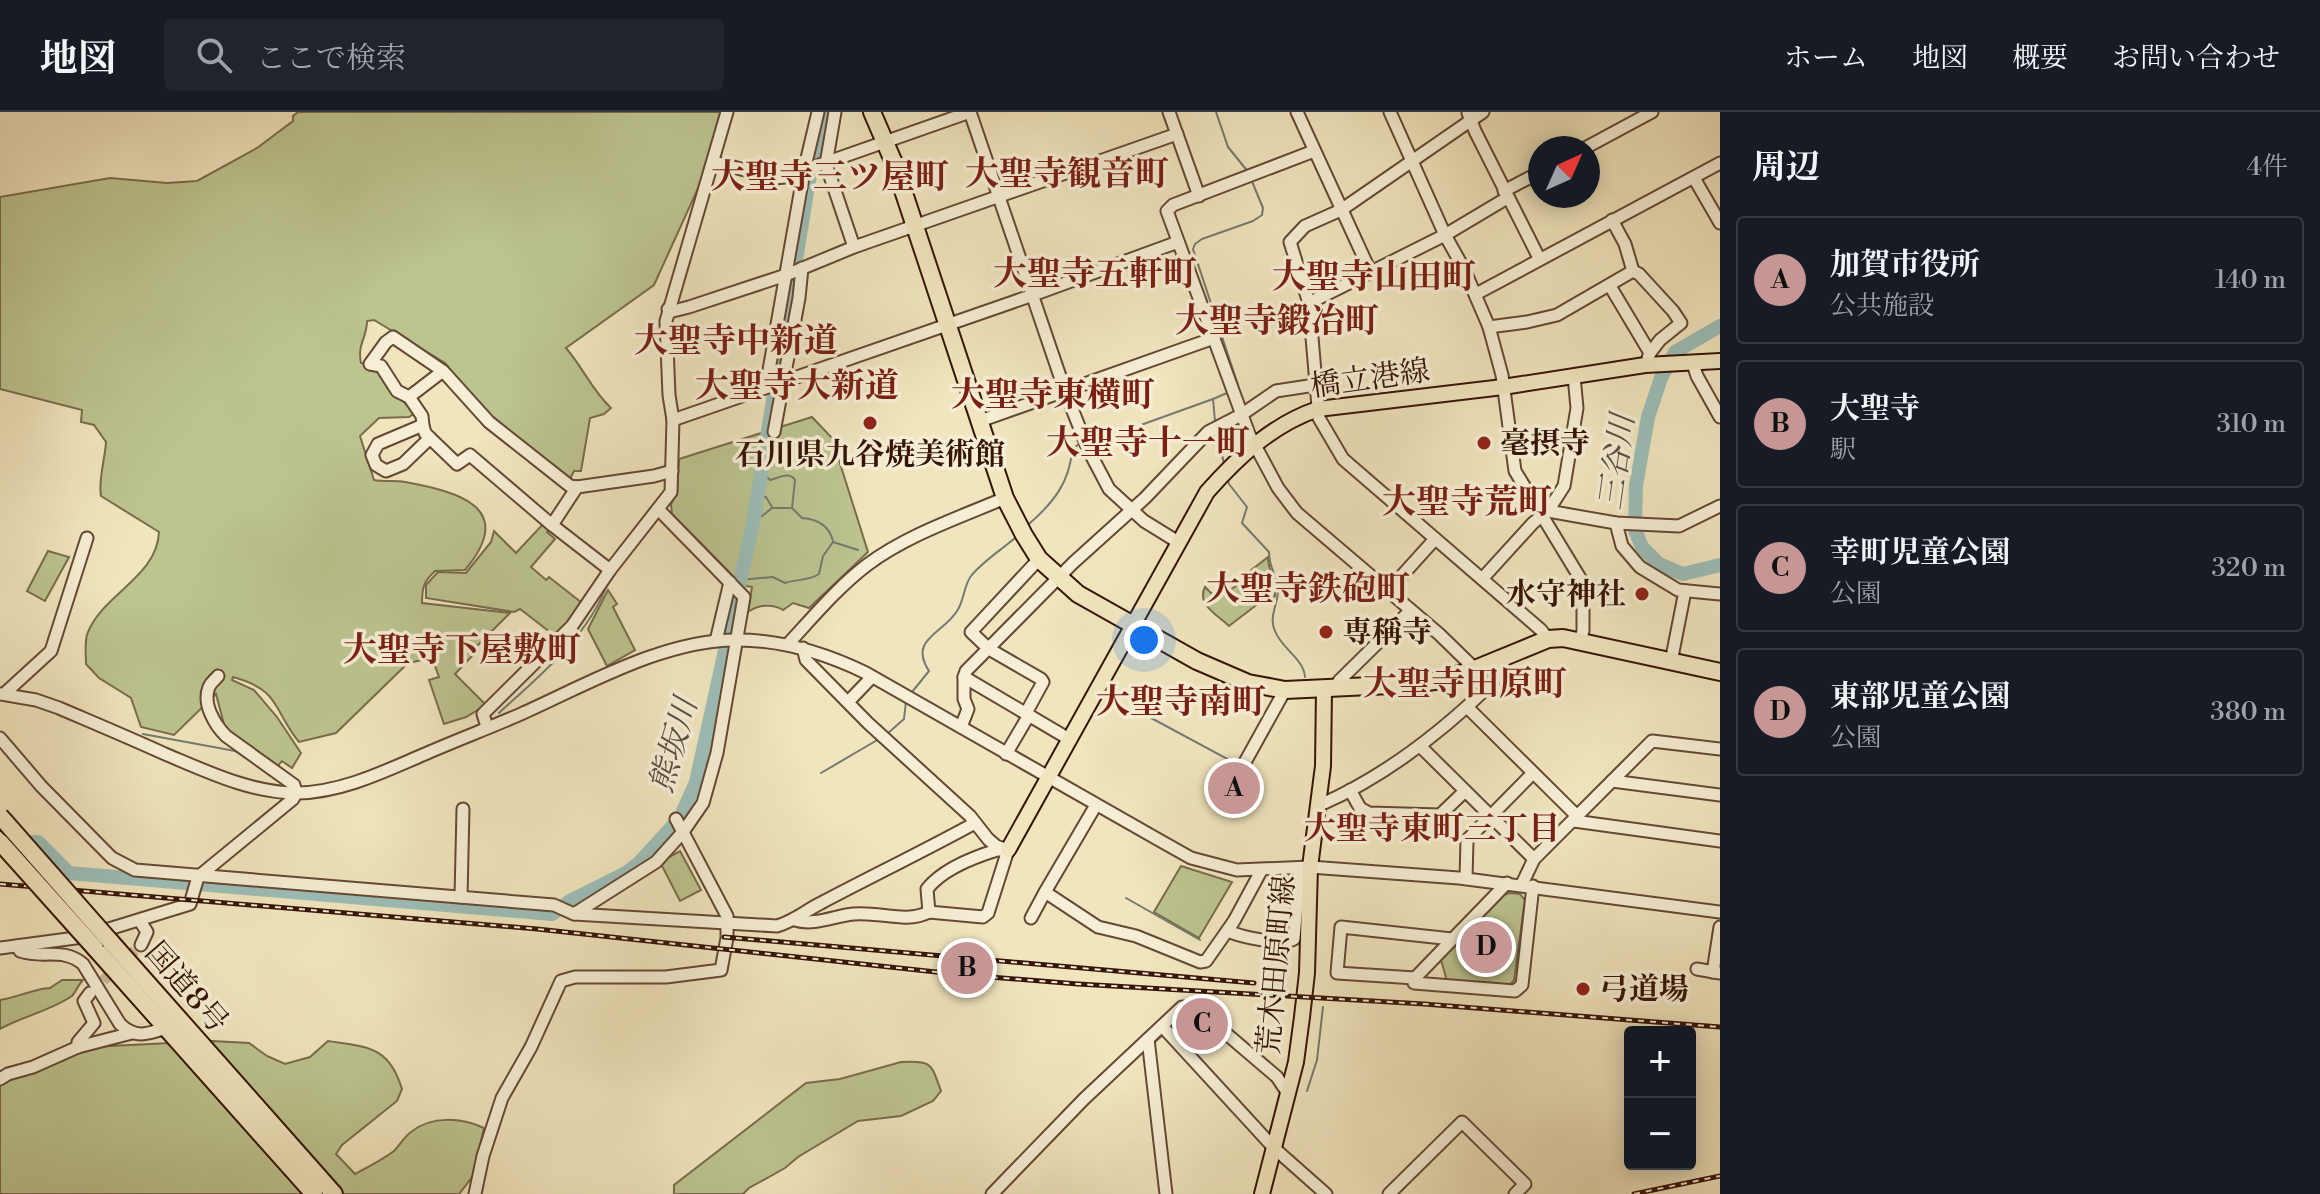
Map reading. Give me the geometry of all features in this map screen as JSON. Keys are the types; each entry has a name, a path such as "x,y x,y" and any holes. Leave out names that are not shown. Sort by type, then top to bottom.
{"highway":[{"path":"872,112 915,227 1005,498 1039,559 1078,594 1197,661 1248,683 1285,690 1441,680 1548,639 1580,641 1720,672"},
{"name":"国道8号","path":"0,816 166,1028 314,1194"},
{"name":"国道8号","path":"0,842 102,944 334,1194"}],"main road":[{"name":"橋立港線","path":"1008,850 1207,492 1230,465 1255,444 1299,415 1318,409 1503,387 1649,361 1688,364 1720,361"},
{"name":"荒木田原町線","path":"1262,1194 1296,1062 1307,973 1305,868 1320,805 1331,689"}],"street":[{"path":"487,727 483,714 572,626 610,570 671,492 673,420 666,338 668,309 727,112"},
{"path":"768,387 793,272 806,171 818,112"},
{"path":"835,112 823,165 854,247"},
{"path":"714,162 775,178 806,171 970,112 1065,391 1097,468 1109,489 1131,511 1178,542"},
{"path":"1169,112 1199,196"},
{"path":"1297,112 1370,271"},
{"path":"1390,112 1489,327 1503,387 1515,471 1544,514 1583,583 1583,631 1580,641"},
{"path":"1483,112 1469,115 1412,162 1341,210 1305,226 1290,242 1309,303 1319,418 1343,459 1548,639"},
{"path":"1600,140 1652,112"},
{"path":"1469,115 1539,258"},
{"path":"668,309 673,311 689,307 793,272 854,247 1177,134"},
{"path":"1314,151 1167,210 1241,415 1278,488 1297,513 1439,634 1475,669"},
{"path":"1476,294 1720,163"},
{"path":"1694,178 1720,223"},
{"path":"1309,303 1445,235 1528,180"},
{"path":"1612,220 1625,244 1633,271 1681,323 1660,340 1649,361"},
{"path":"673,420 1178,242"},
{"path":"1489,327 1557,315 1633,271"},
{"path":"774,432 799,298 793,272"},
{"path":"1610,286 1649,361"},
{"path":"610,570 470,455 457,464 425,433 422,416 409,397 397,391 381,366 370,364 390,338 443,371 489,422 564,482 577,487 672,471"},
{"path":"980,421 1214,338"},
{"path":"1688,364 1720,417"},
{"path":"409,397 443,371"},
{"path":"1482,579 1544,514 1566,481 1577,408 1574,376"},
{"path":"961,727 968,709 964,699 966,671 1208,432 1241,415 1276,391 1315,385"},
{"path":"423,425 378,444 372,455 374,462 386,471 398,467 430,438"},
{"path":"552,525 577,487"},
{"path":"788,644 852,578 879,557 903,542 1005,498"},
{"path":"1544,514 1674,526 1720,506"},
{"path":"571,913 656,862 683,832 703,803 710,778 739,640 744,597 658,509"},
{"path":"1618,523 1622,546 1633,561 1671,587 1720,594"},
{"path":"2,694 51,651 87,538"},
{"path":"1388,591 1435,539"},
{"path":"1006,754 1043,682 989,649 971,632 1039,559"},
{"path":"718,641 731,583"},
{"path":"1671,662 1685,591"},
{"path":"1331,689 1410,611"},
{"path":"2,694 59,708 239,783 296,793 332,789 358,781 672,650 718,641 788,644 842,661 1191,858 1237,870 1305,868 1466,878 1720,912"},
{"path":"803,648 806,660 848,702 943,790 996,846 1008,850"},
{"path":"1320,805 1421,747 1467,707 1501,671 1505,657"},
{"path":"218,676 209,687 210,713 217,727 290,782 296,793"},
{"path":"848,702 872,677"},
{"path":"964,677 1069,739"},
{"path":"1244,764 1285,690"},
{"path":"1467,707 1576,818 1720,841"},
{"path":"1507,883 1415,978 1414,983 1515,991 1522,985 1528,885 1534,859 1652,741 1720,749"},
{"path":"1,742 119,864 135,870 196,881 260,879 554,905 571,913 777,926 795,920 975,823"},
{"path":"1421,747 1534,859"},
{"path":"1466,878 1467,840 1533,773"},
{"path":"1612,781 1720,795"},
{"path":"1350,790 1360,808 1369,813 1440,815 1465,791"},
{"path":"0,948 83,937 190,904 196,881 287,806 296,793"},
{"path":"1031,918 1096,805"},
{"path":"461,897 463,809"},
{"path":"475,1194 483,1156 502,1098 531,1047 561,981 575,977 666,977 721,970 727,916 676,819"},
{"path":"795,920 805,923 854,914 915,919 929,912 983,917 991,906 1008,850"},
{"path":"929,912 927,889 936,879 985,854 1008,850"},
{"path":"1228,931 1285,942 1294,939 1305,868"},
{"path":"1045,892 1093,925 1136,936 1200,962 1211,958 1261,871"},
{"path":"140,921 147,932 141,945"},
{"path":"1415,978 1337,973 1341,927 1452,939"},
{"path":"1697,969 1717,972 1720,927"},
{"path":"17,946 26,954 74,957 91,975 120,1024 132,1033"},
{"path":"78,1047 78,1042 94,1023 84,1001 90,993"},
{"path":"992,1194 1084,1099 1182,1007 1195,1007 1277,1077 1287,1092"},
{"path":"1162,1026 1274,1148 1326,1194"},
{"path":"0,1079 78,1047 166,1028"},
{"path":"1148,1039 1166,1194"},
{"path":"1389,1194 1462,1122 1525,1184 1515,1194"}],"green space":[{"path":"298,112 724,112 710,162 654,285 566,348 611,408 604,414 590,418 581,471 574,471 570,479 563,477 485,413 445,363 374,320 367,321 360,351 361,363 380,367 396,394 415,413 409,417 379,418 360,436 374,480 405,482 445,491 475,506 483,518 485,532 480,549 465,570 435,571 424,585 422,603 510,613 474,649 467,649 474,654 455,674 486,705 466,717 444,724 429,680 439,677 432,658 408,663 336,733 299,742 268,695 249,682 233,677 232,680 254,690 301,753 292,768 282,761 277,767 226,732 216,694 174,735 141,727 131,698 99,678 86,664 88,632 106,606 149,561 159,532 101,496 106,442 94,425 81,422 82,410 0,389 0,197 110,178 167,183 197,181 257,148 293,121 293,116"},
{"path":"812,417 832,438 868,552 809,608 793,603 783,610 765,606 748,612 752,587 742,585 672,514 671,504 677,494 679,459"},
{"path":"544,523 550,528 547,532 555,539 531,567 582,603 568,624 555,636 520,609 514,612 426,598 426,585 438,572 466,573 491,542 494,531 516,553"},
{"path":"48,551 69,557 45,601 27,591"},
{"path":"1268,557 1275,596 1265,604 1259,603 1229,626 1206,604 1203,599 1205,587 1212,594 1224,586 1230,590 1252,575 1250,571"},
{"path":"608,590 617,604 613,607 635,650 607,666 588,629"},
{"path":"680,851 701,890 680,901 660,862"},
{"path":"1181,866 1232,882 1199,938 1154,912"},
{"path":"1520,894 1525,900 1514,980 1509,986 1447,981 1441,960 1503,895"},
{"path":"62,980 83,980 72,996 64,1001 0,1029 0,1000 50,988"},
{"path":"212,1041 249,1043 285,1064 310,1057 328,1041 375,1051 391,1064 402,1089 397,1101 342,1145 336,1154 355,1174 394,1151 419,1127 438,1121 457,1120 484,1128 473,1176 459,1194 0,1194 0,1083 89,1047"},
{"path":"901,1062 925,1063 932,1069 941,1091 933,1101 901,1116 858,1121 743,1194 674,1194 674,1185 806,1083 840,1079"}],"waterway":[{"name":"熊坂川","path":"0,842 38,842 69,873 552,914 639,863 680,818 696,782 753,523 808,186 825,112"},
{"path":"1216,112 1228,147 1249,173"},
{"path":"1237,389 1193,249 1202,239 1262,215 1263,208 1251,179"},
{"name":"三谷川","path":"1720,326 1675,352 1661,378 1648,417 1636,486 1635,530 1642,547 1659,564 1683,574 1720,565"},
{"path":"1215,421 1213,399 1227,393"},
{"path":"1090,438 1113,435 1213,399"},
{"path":"1217,431 1224,464"},
{"path":"1029,524 1059,491 1068,472 1072,450 1080,443"},
{"path":"761,471 770,480 793,477 792,508 802,518 822,524 833,541"},
{"path":"1227,478 1247,507 1242,523 1269,552 1278,588 1273,625 1278,637 1301,665 1305,677"},
{"path":"757,497 766,497 772,507"},
{"path":"754,517 762,516 772,508 791,508"},
{"path":"912,692 929,671 924,660 925,644 957,611 971,576 1015,538"},
{"path":"739,580 773,577 785,583 811,578 819,574 823,556 833,542 858,550"},
{"path":"499,713 575,639 607,585"},
{"path":"1279,712 1287,699"},
{"path":"887,734 904,719 906,701"},
{"path":"1140,712 1246,769"},
{"path":"143,734 235,751 263,769"},
{"path":"821,773 879,739"},
{"path":"1126,898 1200,940"},
{"path":"1307,1091 1317,1060 1323,1007"},
{"path":"1172,1027 1188,1012"},
{"path":"1154,1043 1164,1034"}],"tunnel":[{"path":"91,992 141,945"}],"railway":[{"path":"0,884 537,929 964,975 1424,1004 1720,1027"},
{"path":"724,937 1254,983"},
{"path":"1634,1194 1720,1176"}],"place":[{"name":"石川県九谷焼美術館","path":"870,423"},
{"name":"毫摂寺","path":"1484,443"},
{"name":"水守神社","path":"1642,594"},
{"name":"専稱寺","path":"1326,632"},
{"name":"加賀市役所","path":"1234,788"},
{"name":"東部児童公園","path":"1486,947"},
{"name":"大聖寺","path":"967,968"},
{"name":"弓道場","path":"1583,989"},
{"name":"幸町児童公園","path":"1202,1024"}],"district":[{"name":"大聖寺観音町","path":"1067,173"},
{"name":"大聖寺三ツ屋町","path":"830,176"},
{"name":"大聖寺五軒町","path":"1095,273"},
{"name":"大聖寺山田町","path":"1374,276"},
{"name":"大聖寺鍛冶町","path":"1277,320"},
{"name":"大聖寺中新道","path":"736,340"},
{"name":"大聖寺大新道","path":"797,385"},
{"name":"大聖寺東横町","path":"1053,394"},
{"name":"大聖寺十一町","path":"1148,442"},
{"name":"大聖寺荒町","path":"1467,501"},
{"name":"大聖寺鉄砲町","path":"1308,588"},
{"name":"大聖寺下屋敷町","path":"462,649"},
{"name":"大聖寺田原町","path":"1465,683"},
{"name":"大聖寺南町","path":"1181,701"},
{"name":"大聖寺東町三丁目","path":"1432,828"}]}
